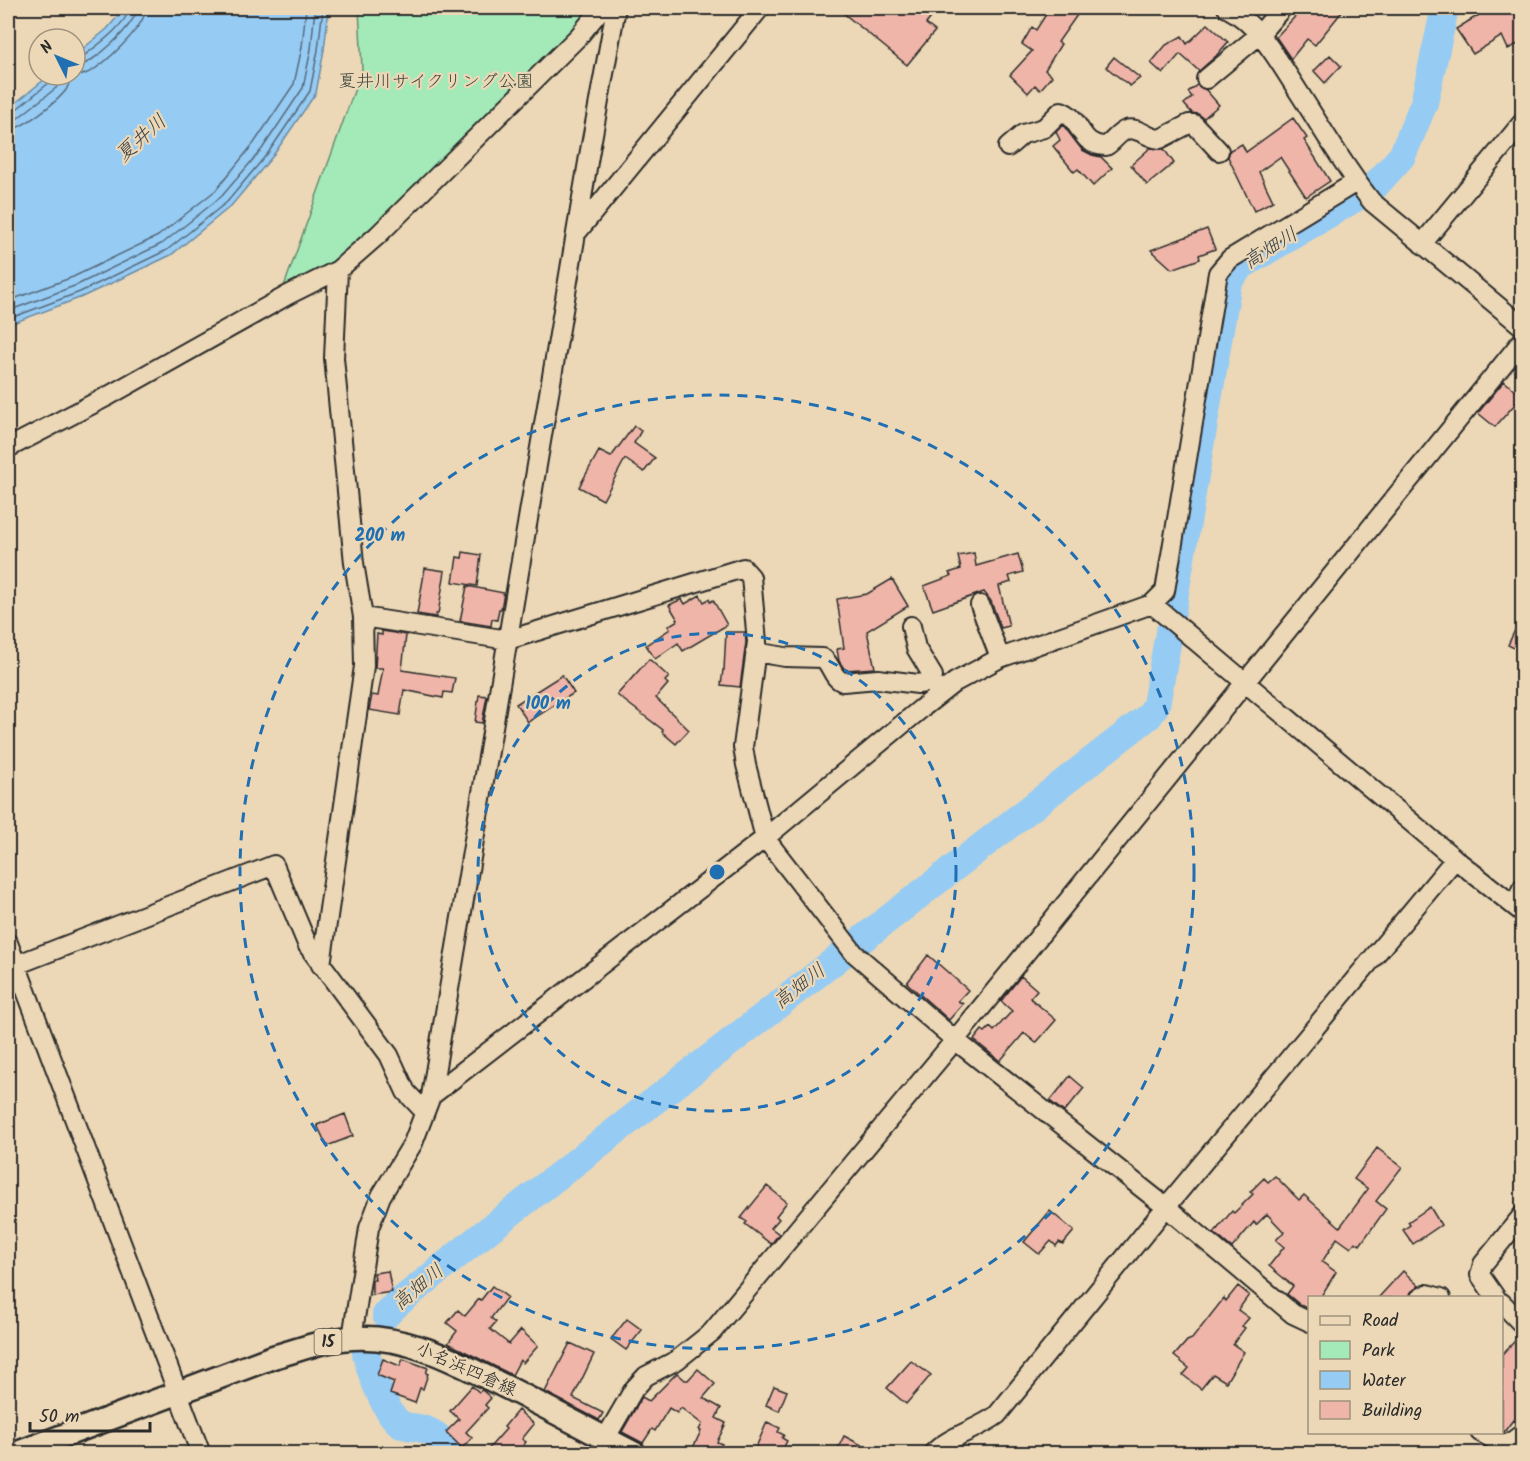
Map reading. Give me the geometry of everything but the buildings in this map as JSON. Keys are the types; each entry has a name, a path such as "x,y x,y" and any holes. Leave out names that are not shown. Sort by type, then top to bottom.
{"main road":[{"name":"小名浜四倉線","path":"15,1454 273,1357 315,1345 352,1338 386,1339 425,1348 528,1397 634,1454"}],"street":[{"path":"8,448 338,270 378,235 579,36 602,8"},
{"path":"352,1338 369,1228 381,1196 413,1143 427,1104 616,8"},
{"path":"577,232 760,8"},
{"path":"1227,8 1238,13 1259,35 1358,185 1372,202 1522,326"},
{"path":"1206,79 1259,35 1282,8"},
{"path":"1182,109 1219,151"},
{"path":"1008,147 1023,134 1044,128 1061,111 1071,117 1088,141 1099,146 1111,143 1123,131 1129,129 1134,129 1154,139 1160,139 1194,124"},
{"path":"1422,244 1522,123"},
{"path":"427,1104 765,838 936,687 1000,658 1152,604 1165,591 1218,273 1230,259 1358,185"},
{"path":"321,965 364,666 363,617 354,563 334,358 338,270"},
{"path":"605,1439 634,1389 646,1376 677,1360 712,1332 955,1040 1522,341"},
{"path":"363,617 508,640 743,568 751,577 757,642 743,747 765,838 850,948 955,1040 1166,1207 1293,1314 1308,1321"},
{"path":"1152,604 1455,859 1519,909 1522,888"},
{"path":"980,605 1000,658"},
{"path":"911,626 916,648 933,676 936,687"},
{"path":"755,652 784,657 823,658 835,676 843,682 878,679 936,687"},
{"path":"932,1454 938,1447 984,1425 997,1415 1166,1207 1455,859"},
{"path":"12,967 274,865 308,946 389,1055 406,1092 427,1104"},
{"path":"8,943 12,967 201,1454"},
{"path":"1487,1294 1480,1275 1483,1264 1522,1216"},
{"path":"1503,1304 1522,1324"},
{"path":"1483,1434 1503,1450 1522,1434"}],"green space":[{"name":"夏井川サイクリング公園","path":"359,8 615,8 611,16 378,242 278,303 362,69"}],"water":[{"name":"夏井川","path":"125,8 329,8 316,93 272,157 231,206 171,255 82,297 8,325 8,109 35,87 87,87 87,45 107,29"}],"waterway":[{"name":"高畑川","path":"1172,611 1228,282 1241,266 1374,187 1402,156 1424,103 1445,8"},
{"name":"高畑川","path":"386,1315 486,1232 1149,716 1156,705 1169,633"},
{"name":"高畑川","path":"366,1353 379,1392 395,1419 403,1425 435,1434 451,1454"}]}
